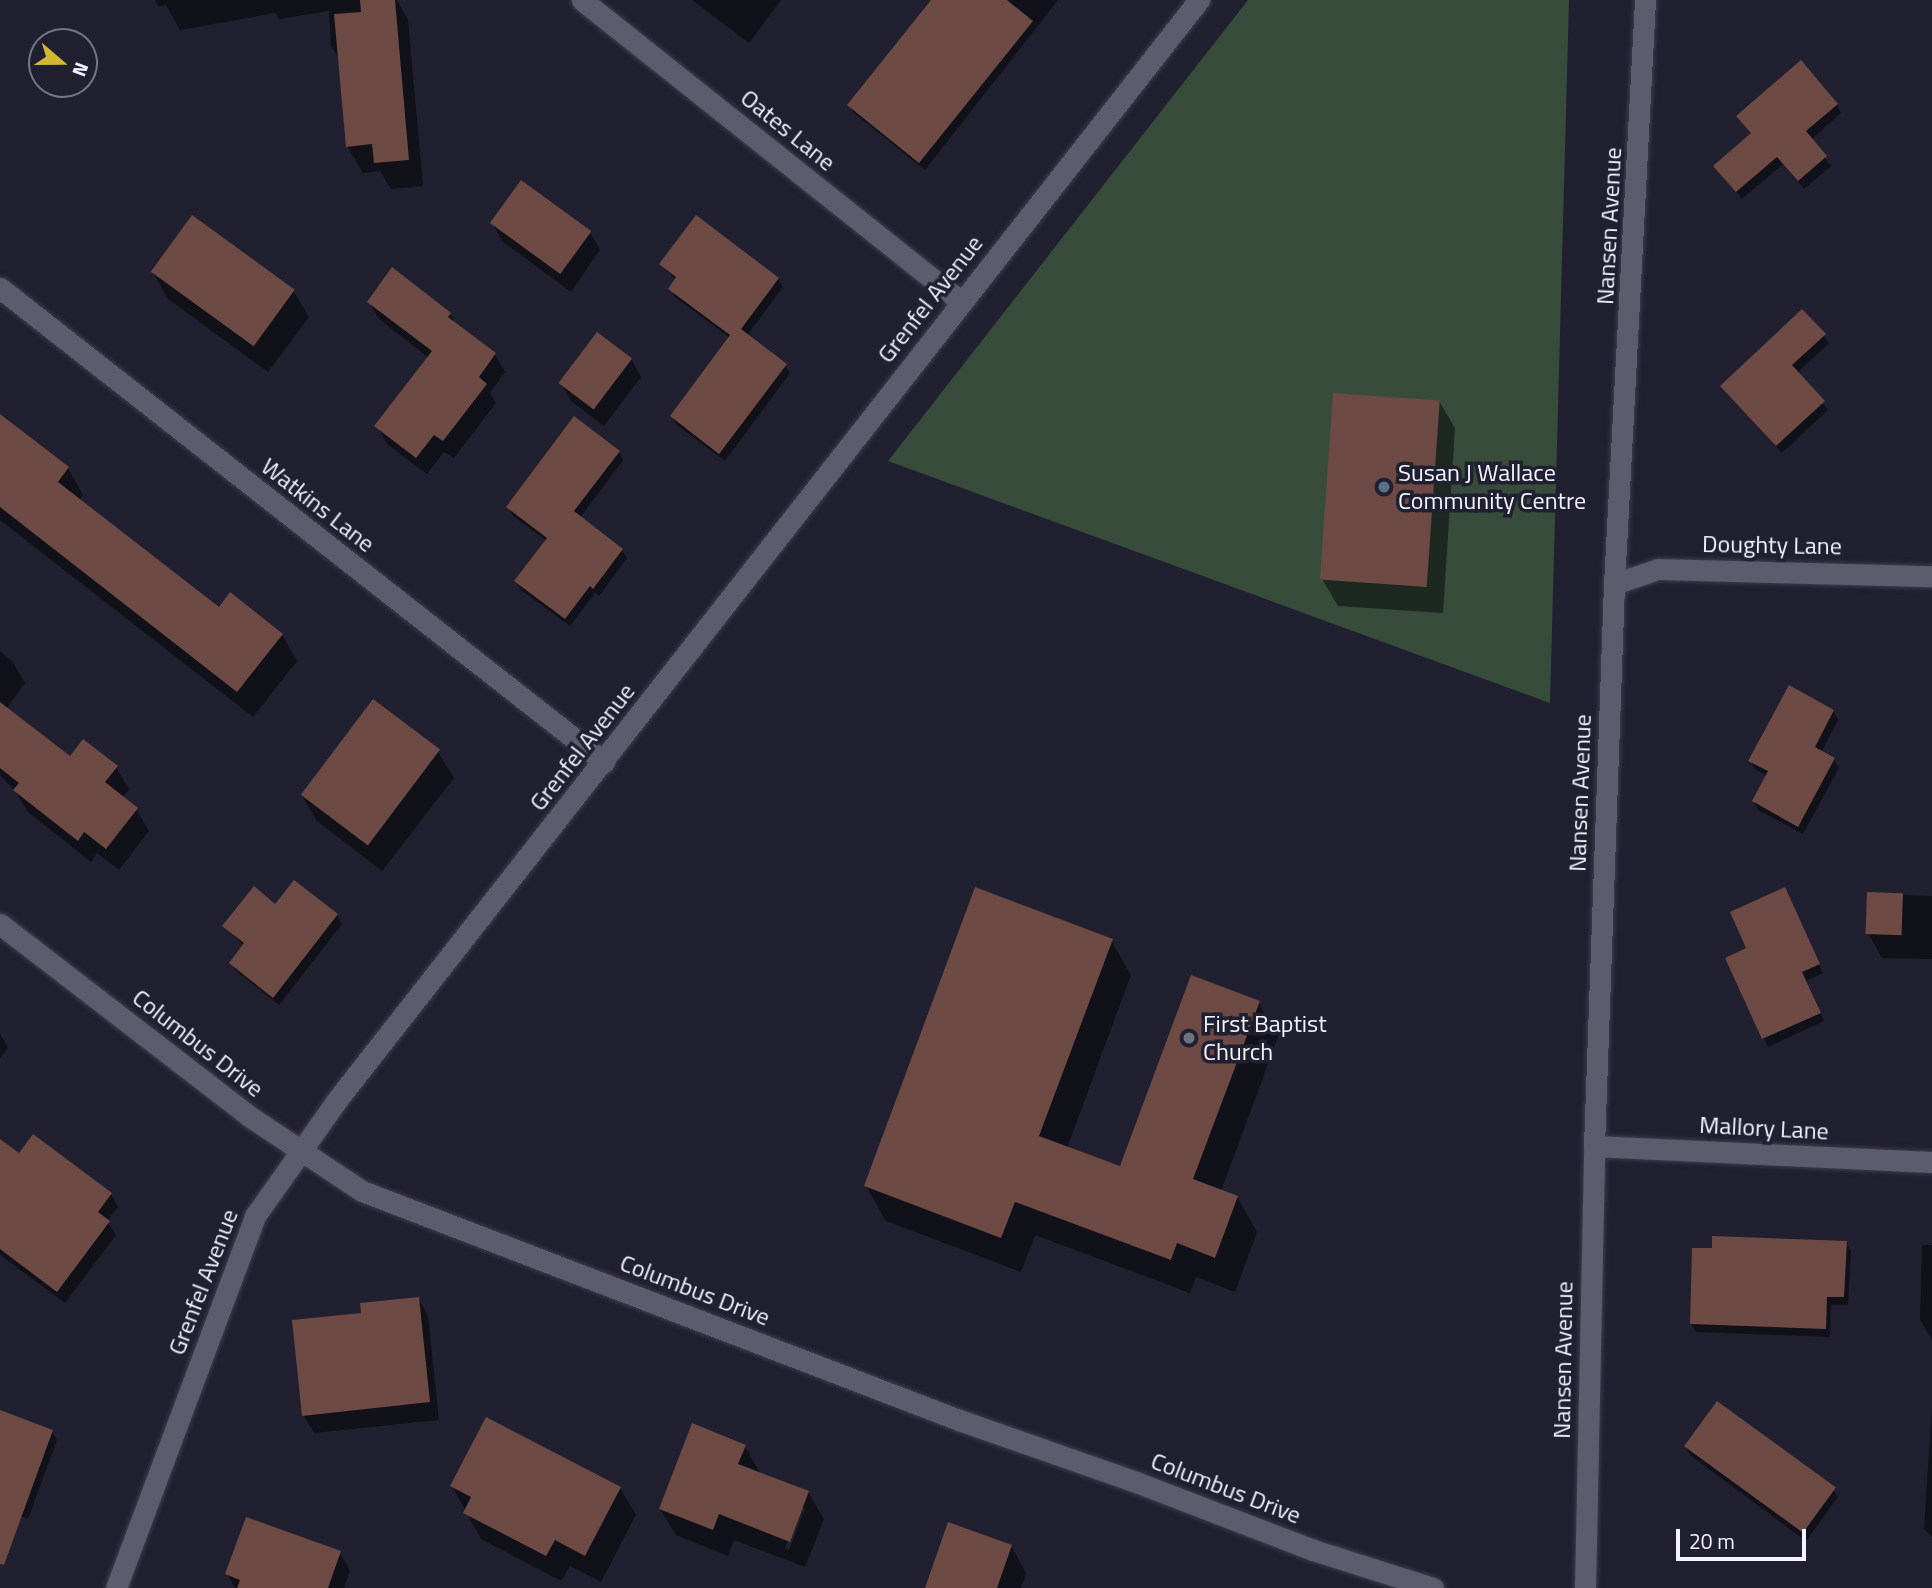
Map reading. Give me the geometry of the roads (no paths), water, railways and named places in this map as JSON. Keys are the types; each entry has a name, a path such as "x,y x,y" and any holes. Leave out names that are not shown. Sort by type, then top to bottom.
{"street":[{"name":"Oates Lane","path":"582,0 961,302"},
{"name":"Grenfel Avenue","path":"116,1588 255,1216 337,1100 1199,0"},
{"name":"Nansen Avenue","path":"1585,1588 1594,1146 1614,584 1646,0"},
{"name":"Watkins Lane","path":"0,288 604,762"},
{"name":"Doughty Lane","path":"1614,584 1658,569 1932,576"},
{"name":"Columbus Drive","path":"0,923 249,1116 362,1191 959,1420 1136,1482 1313,1550 1433,1588"},
{"name":"Mallory Lane","path":"1594,1146 1932,1163"}],"place":[{"name":"Susan J Wallace Community Centre","path":"1384,487"},
{"name":"First Baptist Church","path":"1189,1038"}]}
